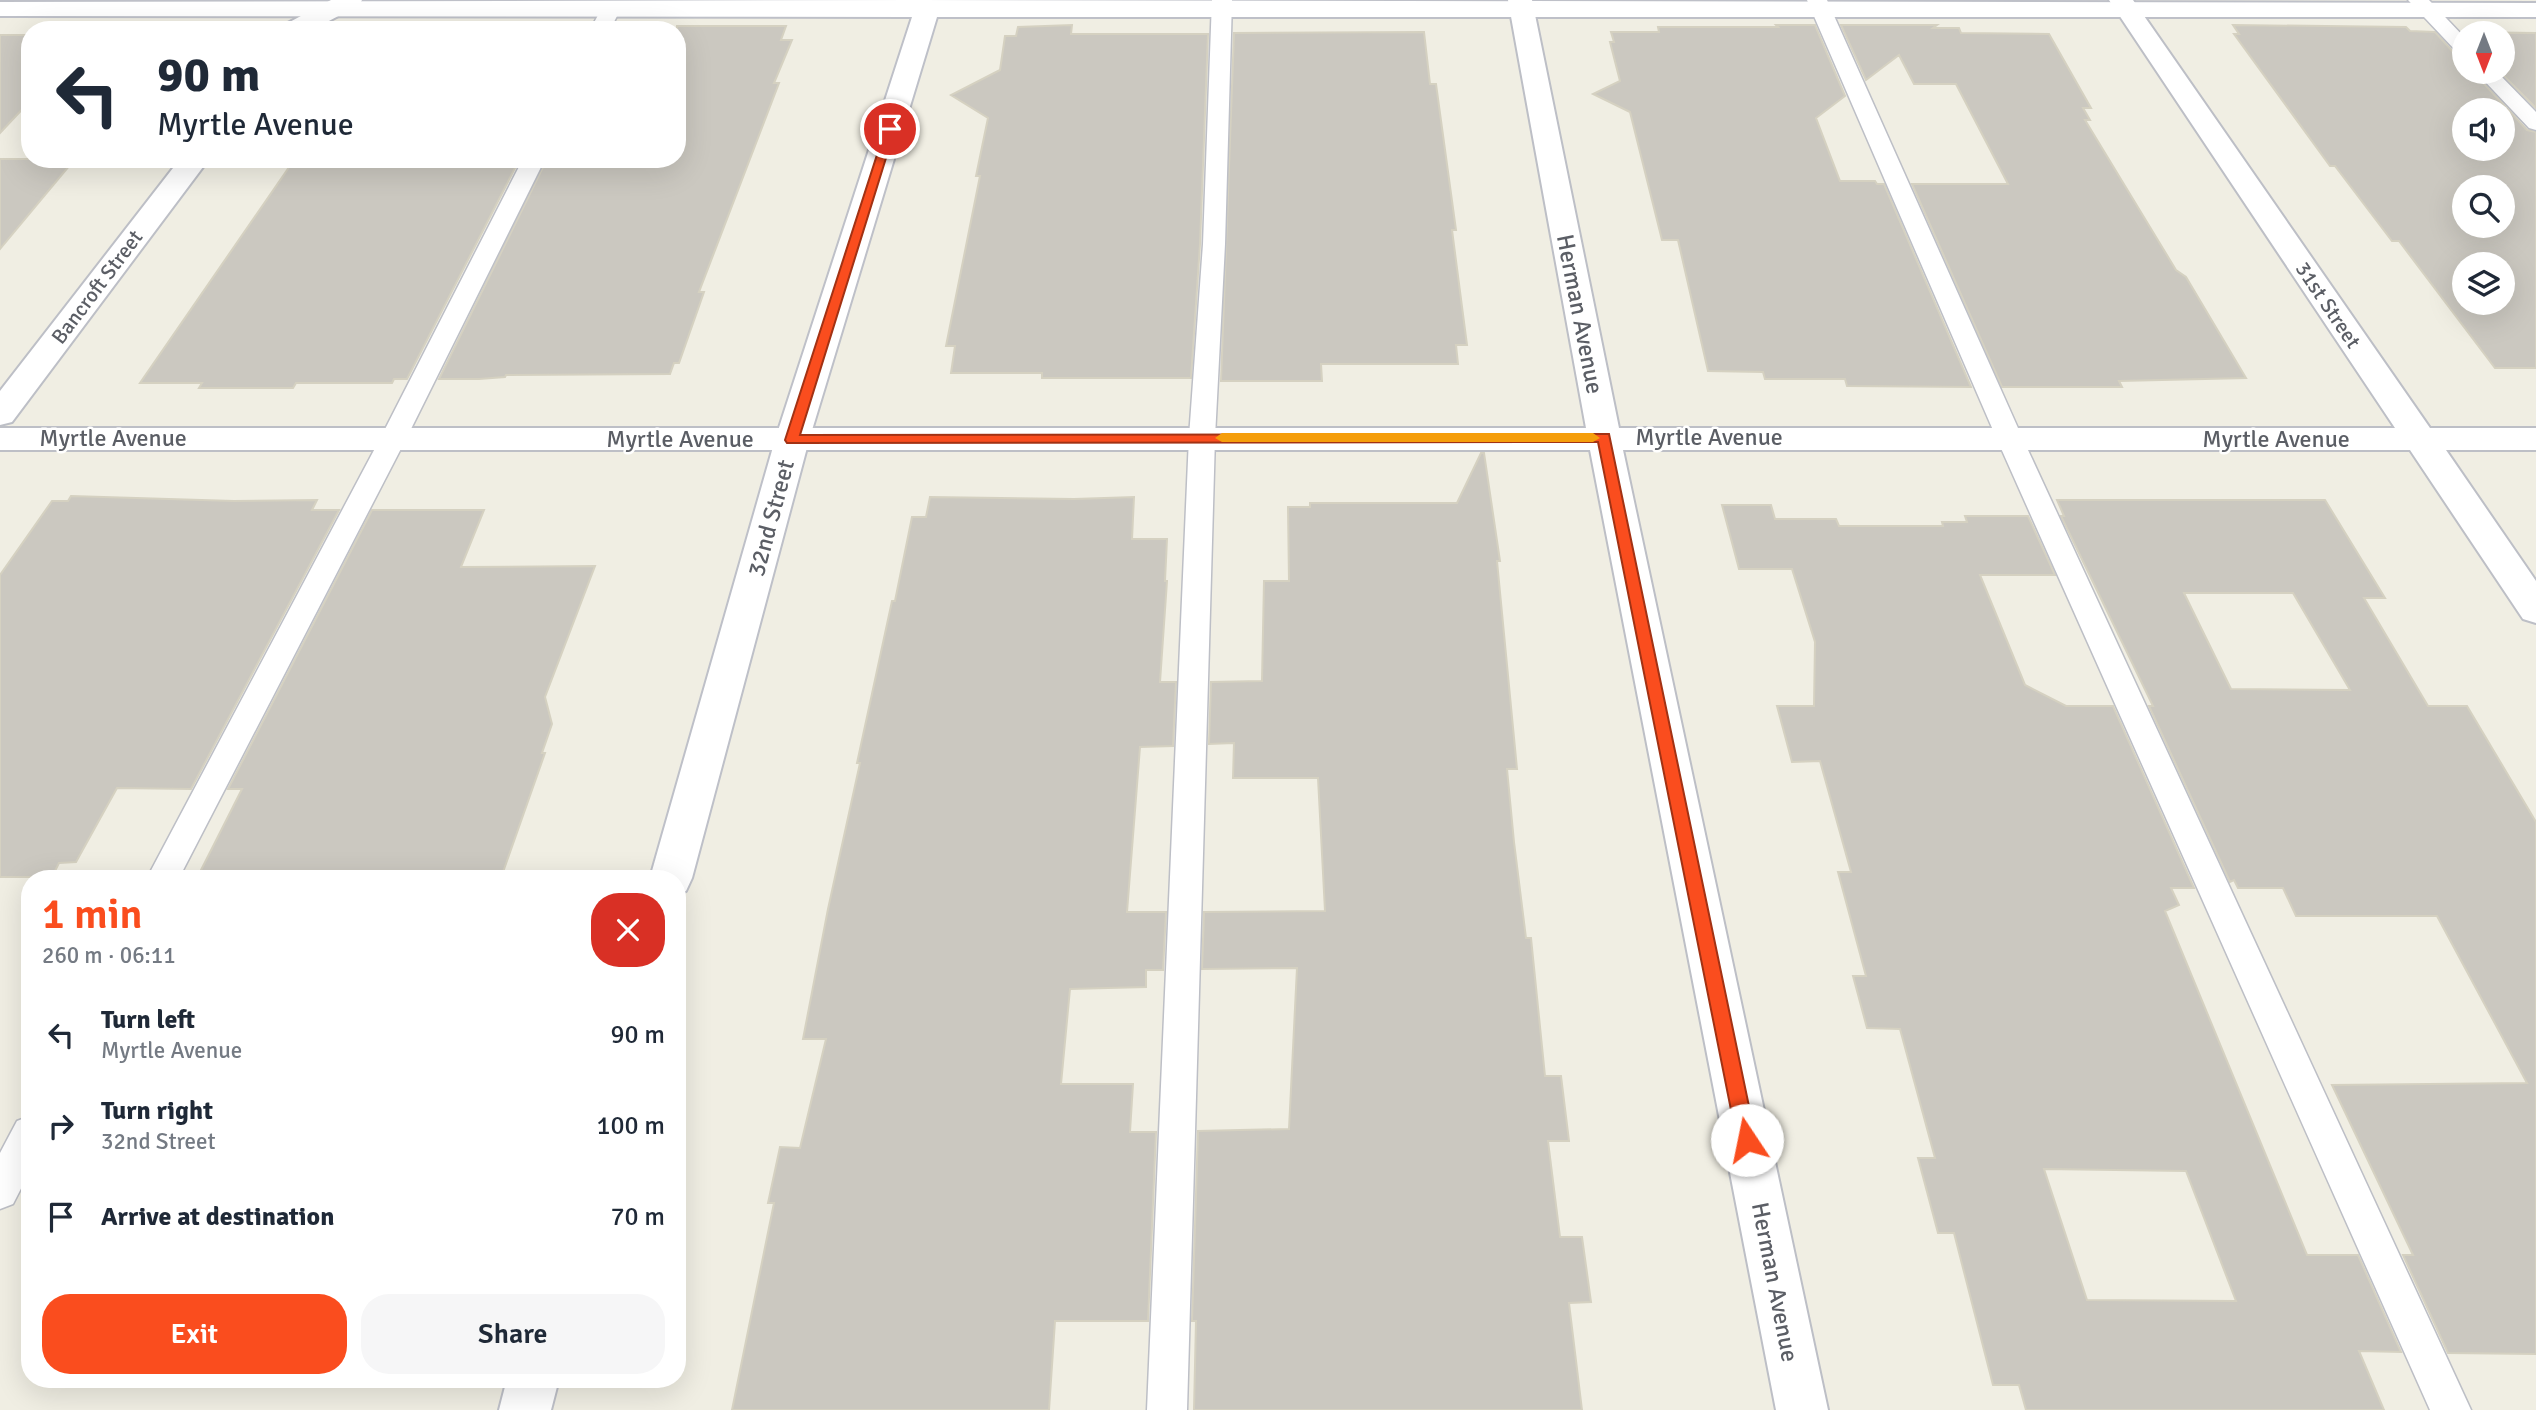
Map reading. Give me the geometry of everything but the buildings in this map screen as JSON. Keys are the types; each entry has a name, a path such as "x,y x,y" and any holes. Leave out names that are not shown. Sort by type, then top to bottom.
{"street":[{"path":"1,10 97,5 341,5 605,20 656,5 2423,5 2536,10"},
{"path":"310,21 341,5"},
{"name":"32nd Street","path":"673,870 792,440 928,5"},
{"name":"Herman Avenue","path":"1521,5 1604,438 1801,1410"},
{"name":"31st Street","path":"2125,5 2536,609"},
{"name":"Bancroft Street","path":"0,414 188,168"},
{"name":"Myrtle Avenue","path":"0,439 2536,439"},
{"path":"525,1410 531,1388"}],"lane":[{"path":"1167,1410 1202,438 1214,244 1222,5"},
{"path":"1819,5 2009,438 2451,1410"},
{"path":"2423,5 2452,35"},
{"path":"2498,84 2536,124"},
{"path":"167,870 394,438 529,168"},
{"path":"0,1191 21,1150"}],"slow traffic":[{"path":"1222,438 1593,438"}],"route":[{"path":"890,129 792,440 1604,438 1747,1140"}]}
